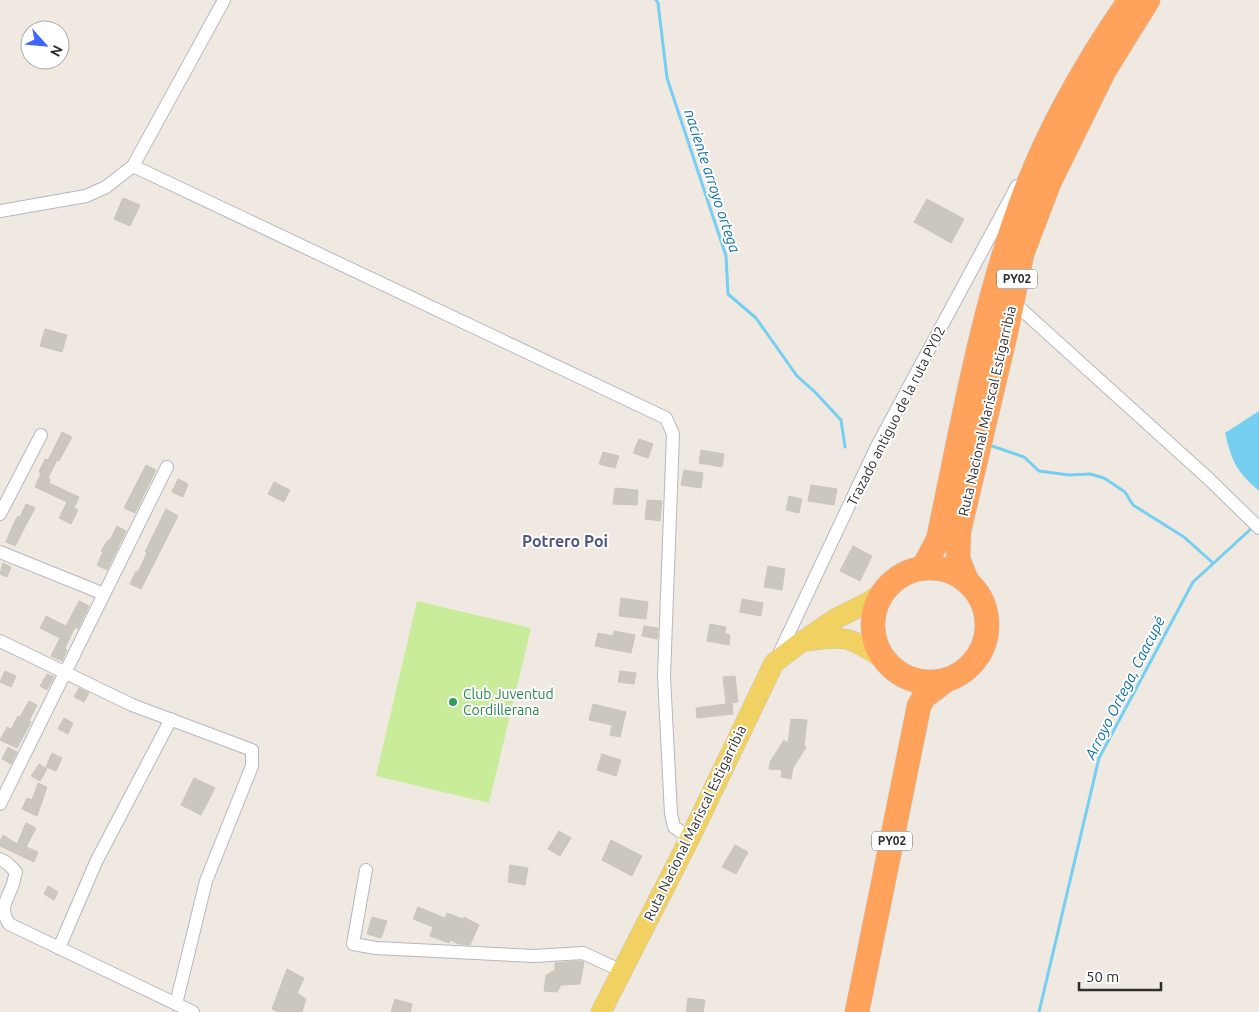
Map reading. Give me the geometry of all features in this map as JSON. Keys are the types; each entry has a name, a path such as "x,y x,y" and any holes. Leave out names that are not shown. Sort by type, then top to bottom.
{"highway":[{"name":"Ruta Nacional Mariscal Estigarribia","path":"923,568 938,540 983,328 1020,205 1064,107 1106,34 1130,0"},
{"name":"Ruta Nacional Mariscal Estigarribia","path":"966,581 958,559 959,531 1022,254 1049,183 1104,71 1148,0"},
{"name":"PY02","path":"857,1012 919,706 924,698 945,681 970,666 981,651 986,632 986,613 979,596 966,581 954,573 939,568 923,568 908,572 894,580 883,592 874,613 873,636 882,658 901,676 921,682 945,681"},
{"name":"PY02","path":"843,1012 905,710 901,676"}],"main road":[{"name":"Ruta Nacional Mariscal Estigarribia","path":"601,1012 690,838 774,663 835,619 869,602 883,592"},
{"path":"800,643 842,637 862,645 882,658"}],"street":[{"path":"0,210 86,196 106,187 133,166 224,0"},
{"path":"133,166 666,418 673,434 664,676 671,814 674,827 690,838"},
{"name":"Trazado antiguo de la ruta PY02","path":"774,663 877,446 1024,173"},
{"path":"1012,301 1210,480 1259,528"},
{"path":"1,509 41,435"},
{"path":"0,804 168,467"},
{"path":"0,552 104,594"},
{"path":"0,641 132,704 252,750 252,766 206,881 176,1004"},
{"path":"59,948 96,862 171,719"},
{"path":"0,859 16,872 13,886 4,902 3,915 9,924 193,1012"},
{"path":"366,870 353,944 376,948 534,956 583,953 622,971"}],"green space":[{"name":"Club Juventud Cordillerana","path":"417,601 531,628 489,803 376,776"}],"water":[{"path":"1259,411 1259,491 1240,472 1233,459 1225,433"}],"building":[{"path":"123,198 140,205 130,226 114,219"},
{"path":"927,199 964,219 951,243 914,222"},
{"path":"45,329 67,335 62,352 40,346"},
{"path":"62,432 72,437 48,478 50,479 49,483 79,497 74,508 78,510 71,524 59,518 67,502 35,487 45,459 48,460"},
{"path":"639,439 653,444 648,458 633,453"},
{"path":"701,450 724,454 722,467 699,463"},
{"path":"603,452 619,456 615,468 599,464"},
{"path":"146,465 156,470 135,513 124,508"},
{"path":"684,470 703,473 701,488 681,485"},
{"path":"178,479 188,484 183,497 172,492"},
{"path":"274,482 290,490 284,502 268,494"},
{"path":"811,485 837,489 834,505 808,501"},
{"path":"615,488 638,490 637,505 613,504"},
{"path":"789,496 802,499 799,513 786,510"},
{"path":"647,500 662,501 660,521 645,519"},
{"path":"26,504 35,508 15,546 6,542 13,525 18,516 20,517"},
{"path":"166,509 178,516 141,589 130,584 136,571 138,572 147,553 145,552"},
{"path":"117,526 126,531 107,570 97,565 103,552 101,551 108,540 110,540"},
{"path":"853,546 872,556 860,581 840,571"},
{"path":"3,563 11,567 7,577 0,574"},
{"path":"768,566 785,569 782,590 764,587"},
{"path":"621,598 648,602 646,619 619,616"},
{"path":"742,599 763,603 761,616 740,612"},
{"path":"79,601 89,606 78,629 75,627 65,648 67,650 62,661 51,656 60,638 40,628 46,616 66,626"},
{"path":"710,624 726,627 725,634 730,635 729,645 707,641"},
{"path":"644,626 658,628 657,639 642,636"},
{"path":"614,631 635,635 631,653 595,646 598,633 613,636"},
{"path":"5,671 16,676 11,687 0,682"},
{"path":"620,671 636,673 634,684 618,682"},
{"path":"47,674 54,677 47,690 40,686"},
{"path":"735,676 738,702 726,703 723,677"},
{"path":"79,688 89,693 84,702 74,697"},
{"path":"29,701 37,705 29,721 31,722 17,748 0,740 7,727 11,729 18,716 20,717"},
{"path":"732,703 733,714 697,718 696,708"},
{"path":"593,704 626,712 620,737 610,735 612,725 589,720"},
{"path":"64,718 73,723 68,734 58,729"},
{"path":"791,719 807,720 804,746 806,747 793,768 791,779 781,777 782,770 769,769 770,762 784,740 788,743"},
{"path":"8,747 17,752 11,764 2,759"},
{"path":"52,753 62,758 56,771 46,767"},
{"path":"602,754 621,760 616,776 597,770"},
{"path":"39,764 47,769 40,781 31,776"},
{"path":"194,778 215,788 201,815 181,805"},
{"path":"38,783 47,787 37,816 22,809 27,798 32,800"},
{"path":"26,823 36,828 26,847 38,852 34,862 0,846 3,835 17,844"},
{"path":"559,831 571,838 560,856 548,849"},
{"path":"611,840 642,856 632,876 602,860"},
{"path":"735,845 748,852 736,874 722,867"},
{"path":"510,865 528,868 525,885 508,882"},
{"path":"48,886 58,892 54,900 44,894"},
{"path":"418,907 445,918 447,913 463,919 464,917 479,925 470,945 459,944 450,940 449,943 430,936 433,927 413,919"},
{"path":"372,917 387,921 381,938 367,934"},
{"path":"584,962 580,984 561,985 557,992 544,991 546,975 555,970 555,963"},
{"path":"287,969 304,978 297,993 306,999 302,1012 279,1012 272,1009"},
{"path":"688,998 705,1000 703,1012 686,1012"},
{"path":"395,999 412,1004 410,1012 391,1012"}],"waterway":[{"name":"naciente arroyo ortega","path":"656,0 658,3 667,78 726,256 728,294 756,318 797,376 841,420 845,447"},
{"name":"naciente arroyo ortega","path":"989,445 1024,457 1039,471 1069,475 1090,474 1104,478 1125,492 1133,505 1184,537 1213,563"},
{"name":"Arroyo Ortega, Caacupé","path":"1039,1012 1099,758 1193,582 1253,527"}],"place":[{"name":"Club Juventud Cordillerana","path":"453,702"}],"district":[{"name":"Potrero Poi","path":"565,541"}]}
